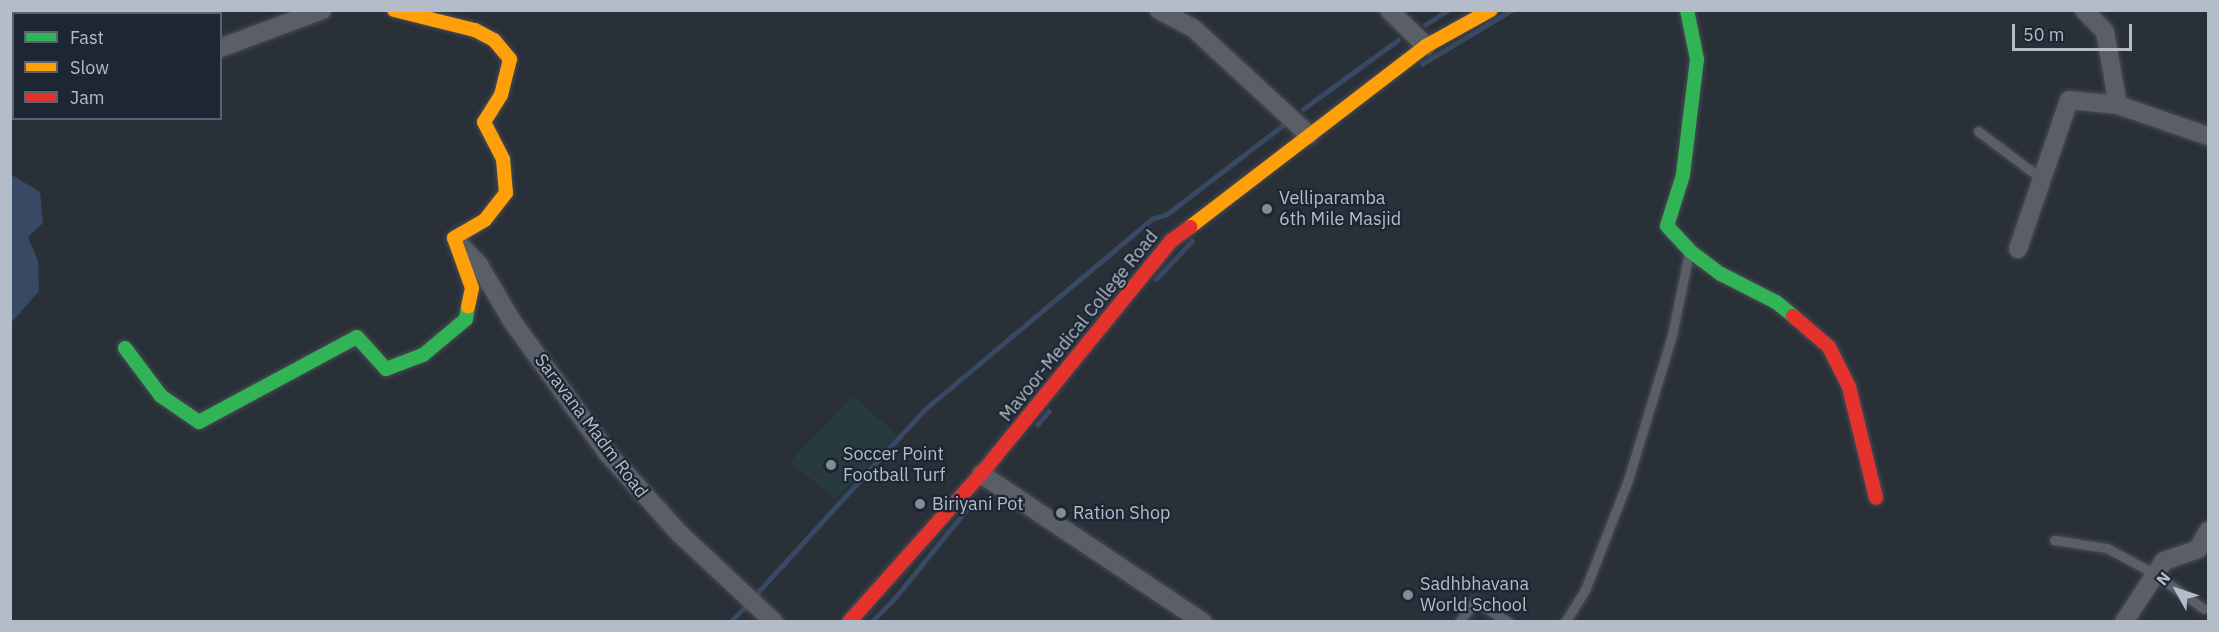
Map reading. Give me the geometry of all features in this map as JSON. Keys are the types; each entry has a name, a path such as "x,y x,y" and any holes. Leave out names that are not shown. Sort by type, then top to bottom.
{"street":[{"path":"222,47 322,10"},
{"path":"124,348 161,396 199,422 357,336 386,369 423,356 465,319 472,288 454,238 485,220 506,194 503,159 484,122 501,95 510,59 494,40 475,30 394,10"},
{"path":"1159,10 1193,28 1309,135"},
{"path":"1389,10 1426,46"},
{"name":"Mavoor-Medical College Road","path":"849,621 981,474 1171,241 1426,46 1491,10"},
{"path":"1687,10 1697,59 1683,175 1667,226 1690,251 1721,274 1776,302 1829,347 1849,387 1876,498"},
{"path":"2084,10 2105,32 2118,105"},
{"path":"2018,249 2069,100 2118,105 2208,136"},
{"name":"Saravana Madm Road","path":"454,238 479,265 554,380 638,491 774,621"},
{"path":"981,474 1203,621"},
{"path":"2124,621 2164,561 2198,549 2208,531"}],"lane":[{"path":"1978,131 2042,179"},
{"path":"1564,621 1585,590 1628,480 1672,335 1690,251"},
{"path":"2054,540 2108,548 2155,574 2204,609"},
{"path":"1460,621 1475,601 1509,621"}],"green space":[{"path":"853,396 899,436 835,499 790,462"}],"water":[{"path":"10,174 40,192 43,223 28,237 38,261 39,291 11,323"}],"waterway":[{"path":"1425,25 1448,10"},
{"path":"1422,64 1512,10"},
{"path":"1303,109 1398,40"},
{"path":"758,592 923,411 1152,219 1167,214 1282,126"},
{"path":"1156,279 1192,241"},
{"path":"1037,425 1049,411"},
{"path":"871,622 895,598 970,505"},
{"path":"730,622 744,608"}],"traffic: fast":[{"path":"1687,10 1697,59 1683,175 1667,226 1690,251 1721,274 1776,302 1793,316"},
{"path":"125,348 161,396 199,422 357,337 386,369 423,355 466,319 468,307"}],"traffic: slow":[{"path":"394,10 475,30 494,40 510,59 501,95 484,122 503,159 506,193 485,220 454,238 472,288 468,307"},
{"path":"1190,227 1426,46 1491,10"}],"traffic: jam":[{"path":"849,622 981,474 1171,241 1190,227"},
{"path":"1793,316 1829,347 1849,387 1876,498"}],"place":[{"name":"Velliparamba 6th Mile Masjid","path":"1267,209"},
{"name":"Soccer Point Football Turf","path":"831,465"},
{"name":"Biriyani Pot","path":"920,504"},
{"name":"Ration Shop","path":"1061,513"},
{"name":"Sadhbhavana World School","path":"1408,595"}]}
